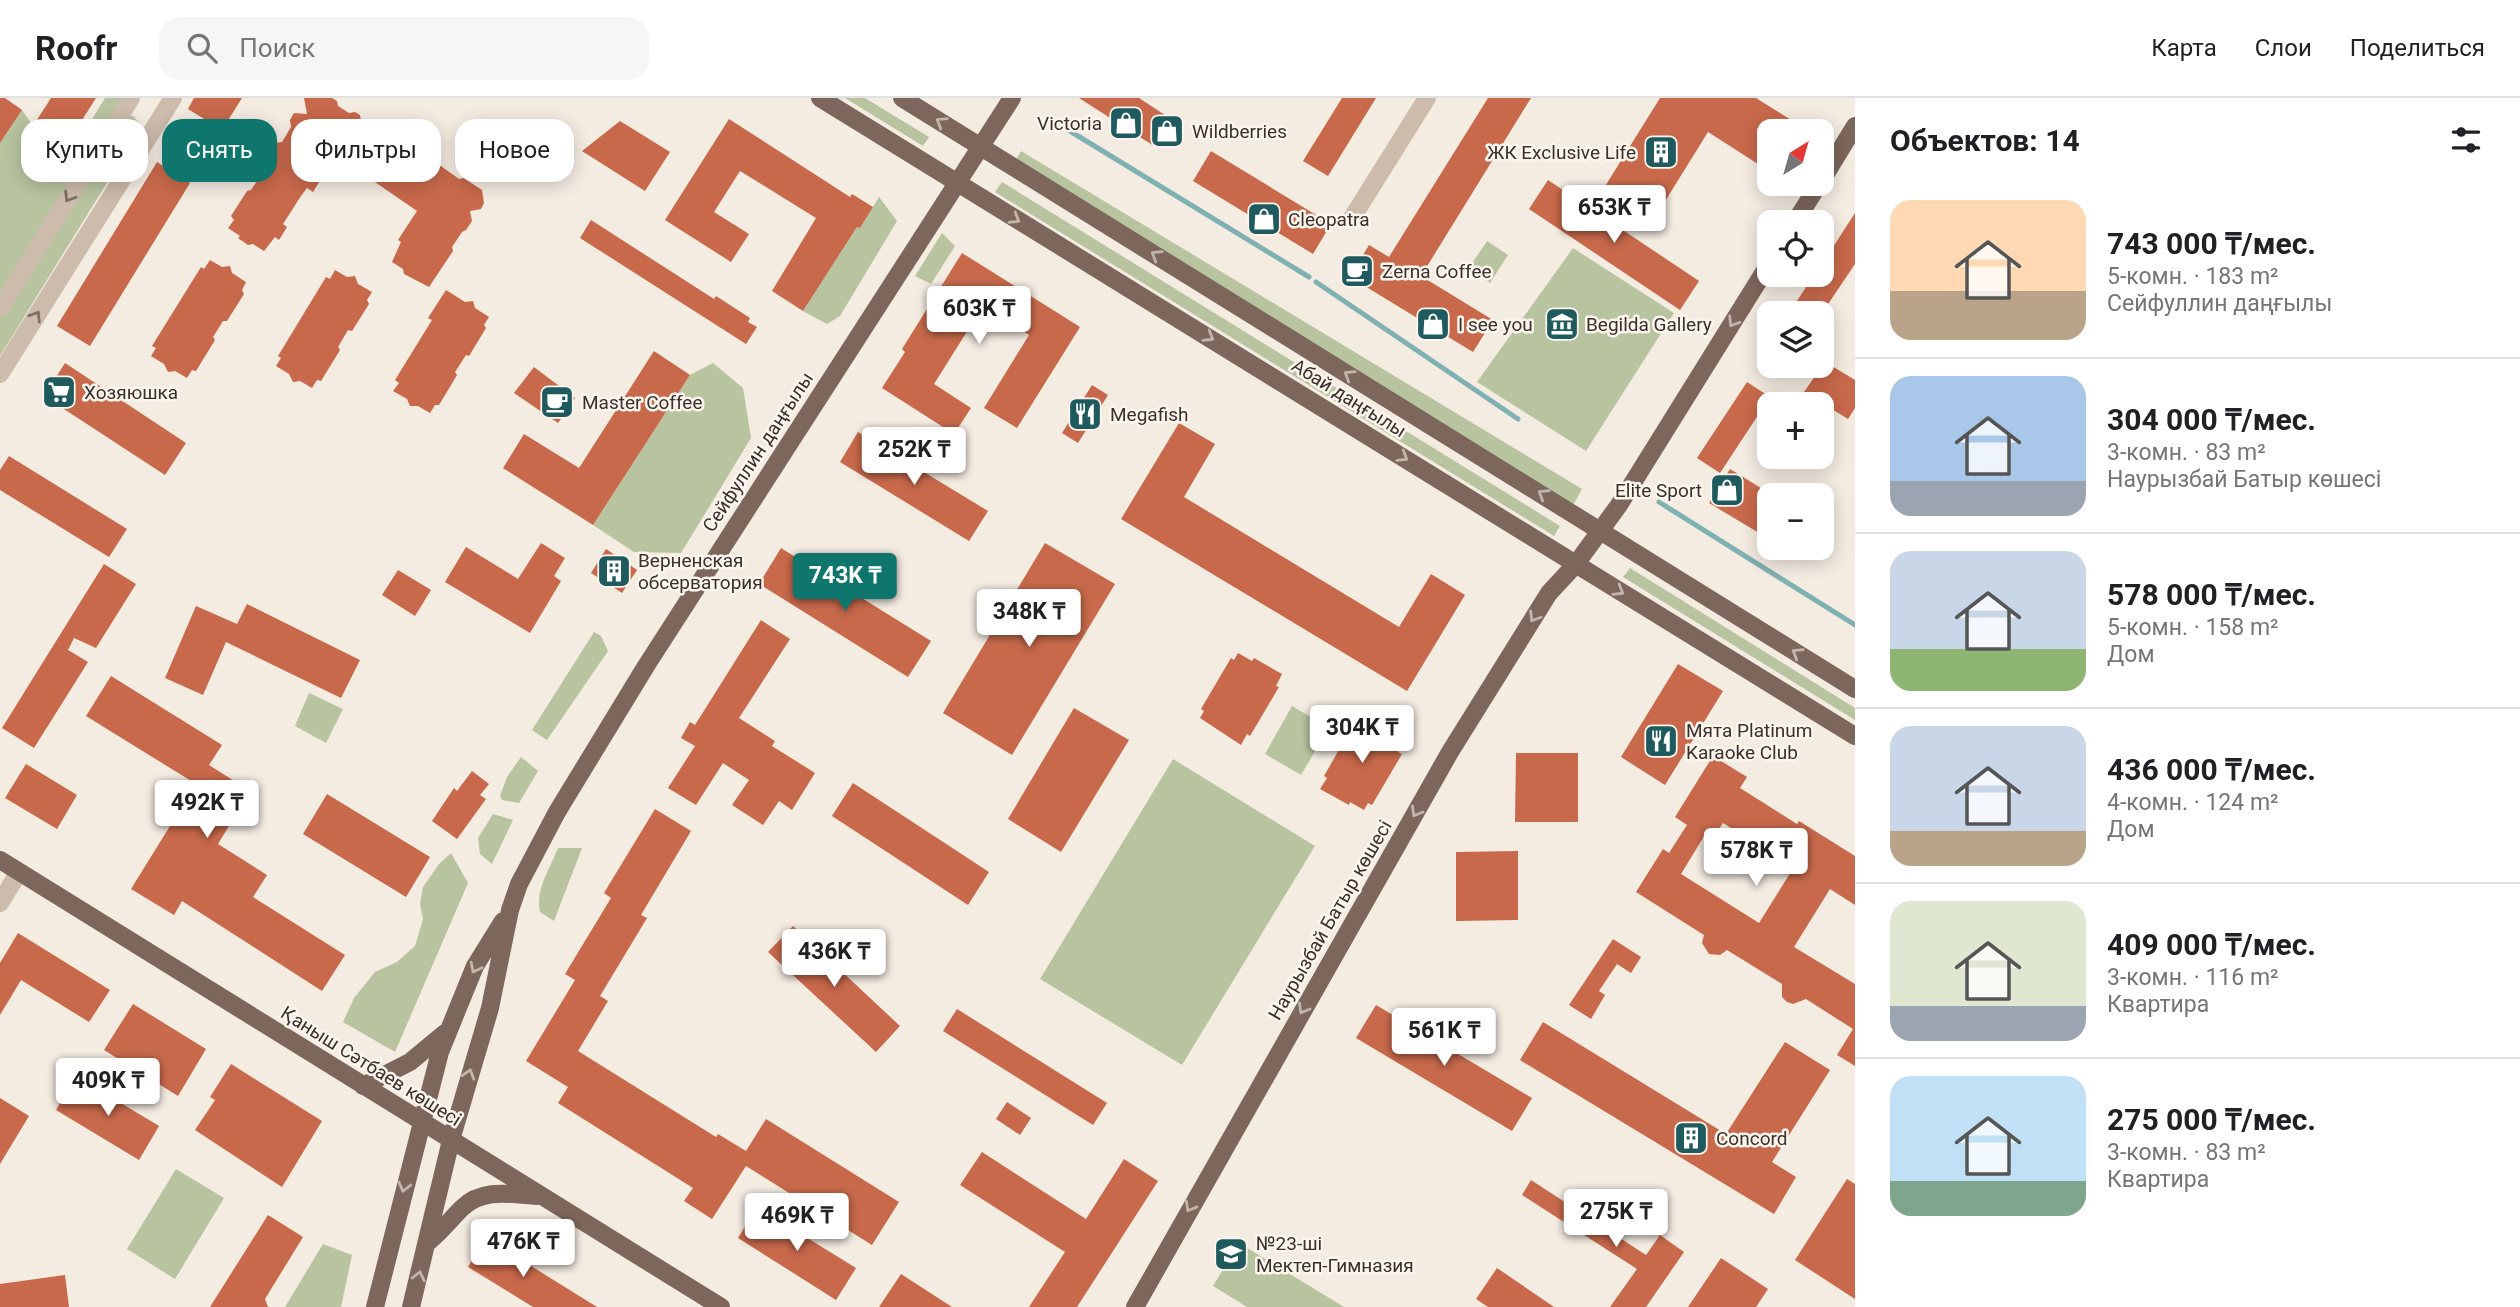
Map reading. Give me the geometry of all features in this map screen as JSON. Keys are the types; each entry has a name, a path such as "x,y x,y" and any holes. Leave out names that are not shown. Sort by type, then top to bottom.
{"main road":[{"name":"Абай даңғылы","path":"820,98 1855,736"},
{"name":"Абай даңғылы","path":"902,98 1855,689"},
{"name":"Сейфуллин даңғылы","path":"411,1307 450,1140 490,1008 510,909 519,884 557,812 639,677 1012,98"},
{"path":"1834,161 1855,126"},
{"path":"1576,564 1619,505 1757,283"},
{"name":"Наурызбай Батыр көшесі","path":"1135,1307 1257,1087 1450,751 1549,593 1576,564"},
{"name":"Қаныш Сәтбаев көшесі","path":"0,860 722,1307"},
{"name":"Сейфуллин даңғылы","path":"375,1307 421,1121 447,1031 475,966 510,909"},
{"path":"363,1086 410,1062 447,1031"},
{"path":"426,1244 474,1199 489,1194 542,1197"}],"street":[{"path":"0,308 131,98"},
{"path":"0,373 173,98"},
{"path":"1352,218 1427,98"},
{"path":"0,903 19,872"}],"green space":[{"path":"105,98 124,98 111,119 92,119"},
{"path":"845,98 865,98 929,137 923,146"},
{"path":"22,110 28,119 21,119 21,182 71,182 0,296 0,143"},
{"path":"1021,151 1582,489 1570,511 1012,166"},
{"path":"85,182 107,182 0,356 0,317"},
{"path":"1002,182 1560,526 1554,536 995,192"},
{"path":"879,197 897,221 840,316 827,324 803,311"},
{"path":"942,233 955,246 931,284 915,276"},
{"path":"1487,241 1508,255 1490,283 1469,268"},
{"path":"1573,248 1674,313 1586,451 1477,382"},
{"path":"713,363 743,388 751,438 681,553 634,552 593,525 690,375"},
{"path":"1630,568 1855,708 1855,720 1623,577"},
{"path":"594,632 601,636 608,651 547,740 532,730"},
{"path":"309,693 343,709 326,743 295,726"},
{"path":"1292,706 1329,728 1301,775 1265,754"},
{"path":"521,757 538,771 519,803 502,800 500,796 507,777"},
{"path":"1173,759 1315,846 1182,1065 1040,979"},
{"path":"493,814 513,820 492,864 480,854 478,838"},
{"path":"558,848 582,848 554,921 540,912 539,904 541,887"},
{"path":"451,853 468,883 395,1052 343,1022 354,998 375,972 397,962 415,946 423,919 420,904 423,887 439,864"},
{"path":"176,1169 224,1198 175,1279 127,1249"},
{"path":"1239,1243 1344,1307 1247,1307 1213,1286"},
{"path":"323,1244 352,1255 341,1307 285,1307"}],"building":[{"path":"0,98 5,98 22,110 0,143"},
{"path":"51,98 96,98 83,119 38,119"},
{"path":"194,98 242,98 229,119 204,119 188,109"},
{"path":"304,98 332,98 337,101 338,106 349,113 355,112 361,119 291,119 291,127 290,120 294,113 307,114"},
{"path":"1079,98 1139,98 1171,119 1154,146"},
{"path":"1342,98 1376,98 1328,176 1303,161"},
{"path":"1488,98 1531,98 1421,276 1493,320 1473,352 1350,277 1369,245 1389,257"},
{"name":"ЖК Exclusive Life","path":"1660,98 1756,98 1790,119 1757,119 1757,163 1708,132 1654,219 1604,188"},
{"path":"729,119 850,197 852,194 873,207 860,228 857,227 803,311 772,291 816,218 740,171 714,212 749,234 731,262 665,220"},
{"path":"620,121 670,152 645,191 582,151"},
{"path":"291,127 291,182 319,182 313,192 307,188 283,224 287,227 279,240 275,237 264,251 253,244 248,245 228,228 234,220 231,216 247,191 256,182 277,182 277,143 282,142"},
{"path":"1211,151 1331,224 1313,254 1193,181"},
{"path":"157,162 162,165 162,182 190,183 90,346 57,326 145,182 148,182 148,177"},
{"path":"441,166 455,176 455,182 470,182 482,190 484,203 481,209 470,211 472,221 452,247 453,251 429,287 404,274 403,269 392,262 401,242 398,240 417,211 375,182 441,182"},
{"path":"1548,180 1699,281 1680,310 1529,209"},
{"path":"1855,213 1855,264 1830,301 1797,301 1806,287 1834,287 1834,245"},
{"path":"591,220 714,299 716,296 750,318 748,322 757,327 746,344 580,238"},
{"path":"962,253 1080,327 1017,428 984,408 1029,335 983,306 934,384 971,408 954,434 882,388 905,352 902,349"},
{"path":"210,260 222,267 230,266 232,273 246,282 242,290 244,294 213,337 215,340 196,371 192,370 187,378 175,371 168,372 164,364 151,356 156,348 152,346 201,267 204,269"},
{"path":"335,270 347,277 355,276 358,284 372,292 367,300 369,304 352,331 348,330 338,347 340,350 321,381 317,380 312,388 300,381 293,382 289,374 276,366 281,358 278,356 326,277 330,279"},
{"path":"446,290 465,302 473,301 475,308 489,317 484,325 486,328 469,356 466,355 455,372 457,375 439,405 435,405 430,413 418,406 410,406 407,399 393,391 399,383 395,380 432,320 428,318"},
{"path":"654,351 690,375 593,525 503,468 524,434 579,468"},
{"path":"65,363 186,443 165,475 44,396"},
{"path":"534,367 575,398 558,423 514,393"},
{"path":"1834,367 1855,380 1855,408 1848,419 1834,410 1834,392 1804,392 1814,378 1834,378"},
{"path":"1747,382 1762,392 1757,392 1757,417 1720,473 1697,458"},
{"path":"1092,385 1108,395 1078,443 1062,433"},
{"path":"1179,423 1215,444 1184,497 1399,627 1431,574 1465,595 1407,691 1121,519"},
{"path":"858,432 988,511 969,541 840,462"},
{"path":"9,456 127,529 109,557 0,490 0,470"},
{"path":"1730,469 1757,486 1757,532 1709,503"},
{"path":"541,543 565,558 554,576 561,581 530,633 445,582 466,547 518,579"},
{"path":"1045,543 1115,584 1012,755 943,713"},
{"path":"781,548 931,641 908,677 759,584"},
{"name":"Верненская обсерватория","path":"606,549 637,570 622,593 591,573"},
{"path":"104,564 136,584 96,648 74,638 68,650 88,662 34,748 2,728"},
{"path":"398,570 431,590 415,616 382,595"},
{"path":"247,604 360,660 341,698 226,642 203,695 165,678 196,606 237,624"},
{"path":"761,620 790,639 739,718 775,741 772,746 815,773 792,810 779,801 763,825 732,805 749,780 723,763 696,805 668,788 695,746 681,738 690,722 695,725"},
{"path":"1238,653 1252,661 1254,658 1282,674 1276,686 1279,687 1250,736 1247,734 1241,745 1200,718 1204,711 1201,709 1231,658 1234,660"},
{"name":"Мята Platinum Karaoke Club","path":"1678,664 1723,691 1665,785 1621,757"},
{"path":"111,676 222,745 209,765 250,791 218,844 267,875 253,897 345,955 322,991 182,901 174,915 131,889 196,784 86,716"},
{"path":"1074,708 1129,740 1061,852 1008,819"},
{"path":"1361,718 1402,745 1398,752 1402,754 1372,805 1368,803 1364,810 1320,789 1327,778 1324,776 1352,727 1355,729"},
{"path":"1516,753 1578,753 1578,822 1515,822"},
{"path":"1713,756 1747,777 1740,788 1855,856 1855,905 1830,889 1794,947 1855,984 1855,1066 1837,1055 1853,1029 1806,999 1793,1004 1787,1002 1782,997 1782,984 1727,950 1720,955 1709,954 1702,943 1704,935 1636,892 1663,849 1669,853 1687,825 1675,817","holes":["1723,823 1794,867 1759,923 1681,874 1706,833 1713,838"]},
{"path":"26,764 77,795 57,829 5,798"},
{"path":"472,771 489,784 480,795 486,799 457,839 432,821 454,788 457,791"},
{"path":"853,783 989,872 968,905 832,816"},
{"path":"327,794 430,857 406,897 303,834"},
{"path":"655,809 691,831 641,915 647,918 600,996 608,1001 578,1051 716,1137 718,1134 746,1151 766,1119 899,1202 872,1245 746,1166 712,1219 684,1201 693,1188 558,1103 568,1087 526,1061 575,980 565,974 611,898 604,893"},
{"path":"1518,851 1518,920 1456,921 1456,852"},
{"path":"793,926 900,1026 876,1052 768,952"},
{"path":"18,933 110,990 89,1022 21,980 0,1015 0,963"},
{"path":"1613,939 1641,957 1631,973 1617,964 1599,991 1605,995 1591,1019 1569,1005"},
{"path":"133,1004 206,1049 178,1096 104,1050"},
{"path":"1376,1005 1532,1098 1512,1131 1356,1038"},
{"path":"957,1009 1107,1103 1093,1125 943,1031"},
{"name":"Concord","path":"1543,1022 1726,1134 1785,1042 1830,1070 1772,1162 1796,1177 1774,1214 1520,1060"},
{"path":"231,1064 322,1121 282,1187 195,1130 215,1100 210,1097"},
{"path":"76,1076 159,1126 139,1160 56,1110"},
{"path":"0,1098 29,1116 0,1164"},
{"path":"1007,1102 1031,1118 1020,1135 996,1119"},
{"path":"982,1152 1086,1219 1124,1159 1158,1181 1077,1307 1029,1307 1065,1252 960,1185"},
{"path":"1847,1179 1855,1184 1855,1299 1795,1260"},
{"path":"1531,1180 1646,1255 1660,1235 1684,1252 1646,1307 1610,1307 1637,1269 1522,1195"},
{"path":"757,1207 856,1268 836,1300 738,1238"},
{"path":"268,1215 303,1237 265,1299 268,1307 210,1307"},
{"path":"486,1238 597,1307 533,1307 468,1267"},
{"path":"1721,1258 1768,1289 1756,1307 1688,1307"},
{"path":"1497,1268 1554,1307 1488,1307 1476,1299"},
{"path":"901,1274 952,1307 879,1307"},
{"path":"65,1275 69,1307 0,1307 0,1284"}],"waterway":[{"path":"1060,125 1309,277"},
{"path":"1316,282 1518,419"},
{"path":"1659,502 1855,625"}],"place":[{"name":"Victoria","path":"1126,123"},
{"name":"Wildberries","path":"1167,131"},
{"name":"ЖК Exclusive Life","path":"1661,152"},
{"name":"Cleopatra","path":"1264,219"},
{"name":"Zerna Coffee","path":"1357,271"},
{"name":"I see you","path":"1433,324"},
{"name":"Begilda Gallery","path":"1562,324"},
{"name":"Хозяюшка","path":"59,392"},
{"name":"Master Coffee","path":"557,402"},
{"name":"Megafish","path":"1085,414"},
{"name":"Elite Sport","path":"1727,490"},
{"name":"Верненская обсерватория","path":"614,571"},
{"name":"Мята Platinum Karaoke Club","path":"1661,741"},
{"name":"Concord","path":"1691,1138"},
{"name":"№23-ші Мектеп-Гимназия","path":"1231,1254"}]}
